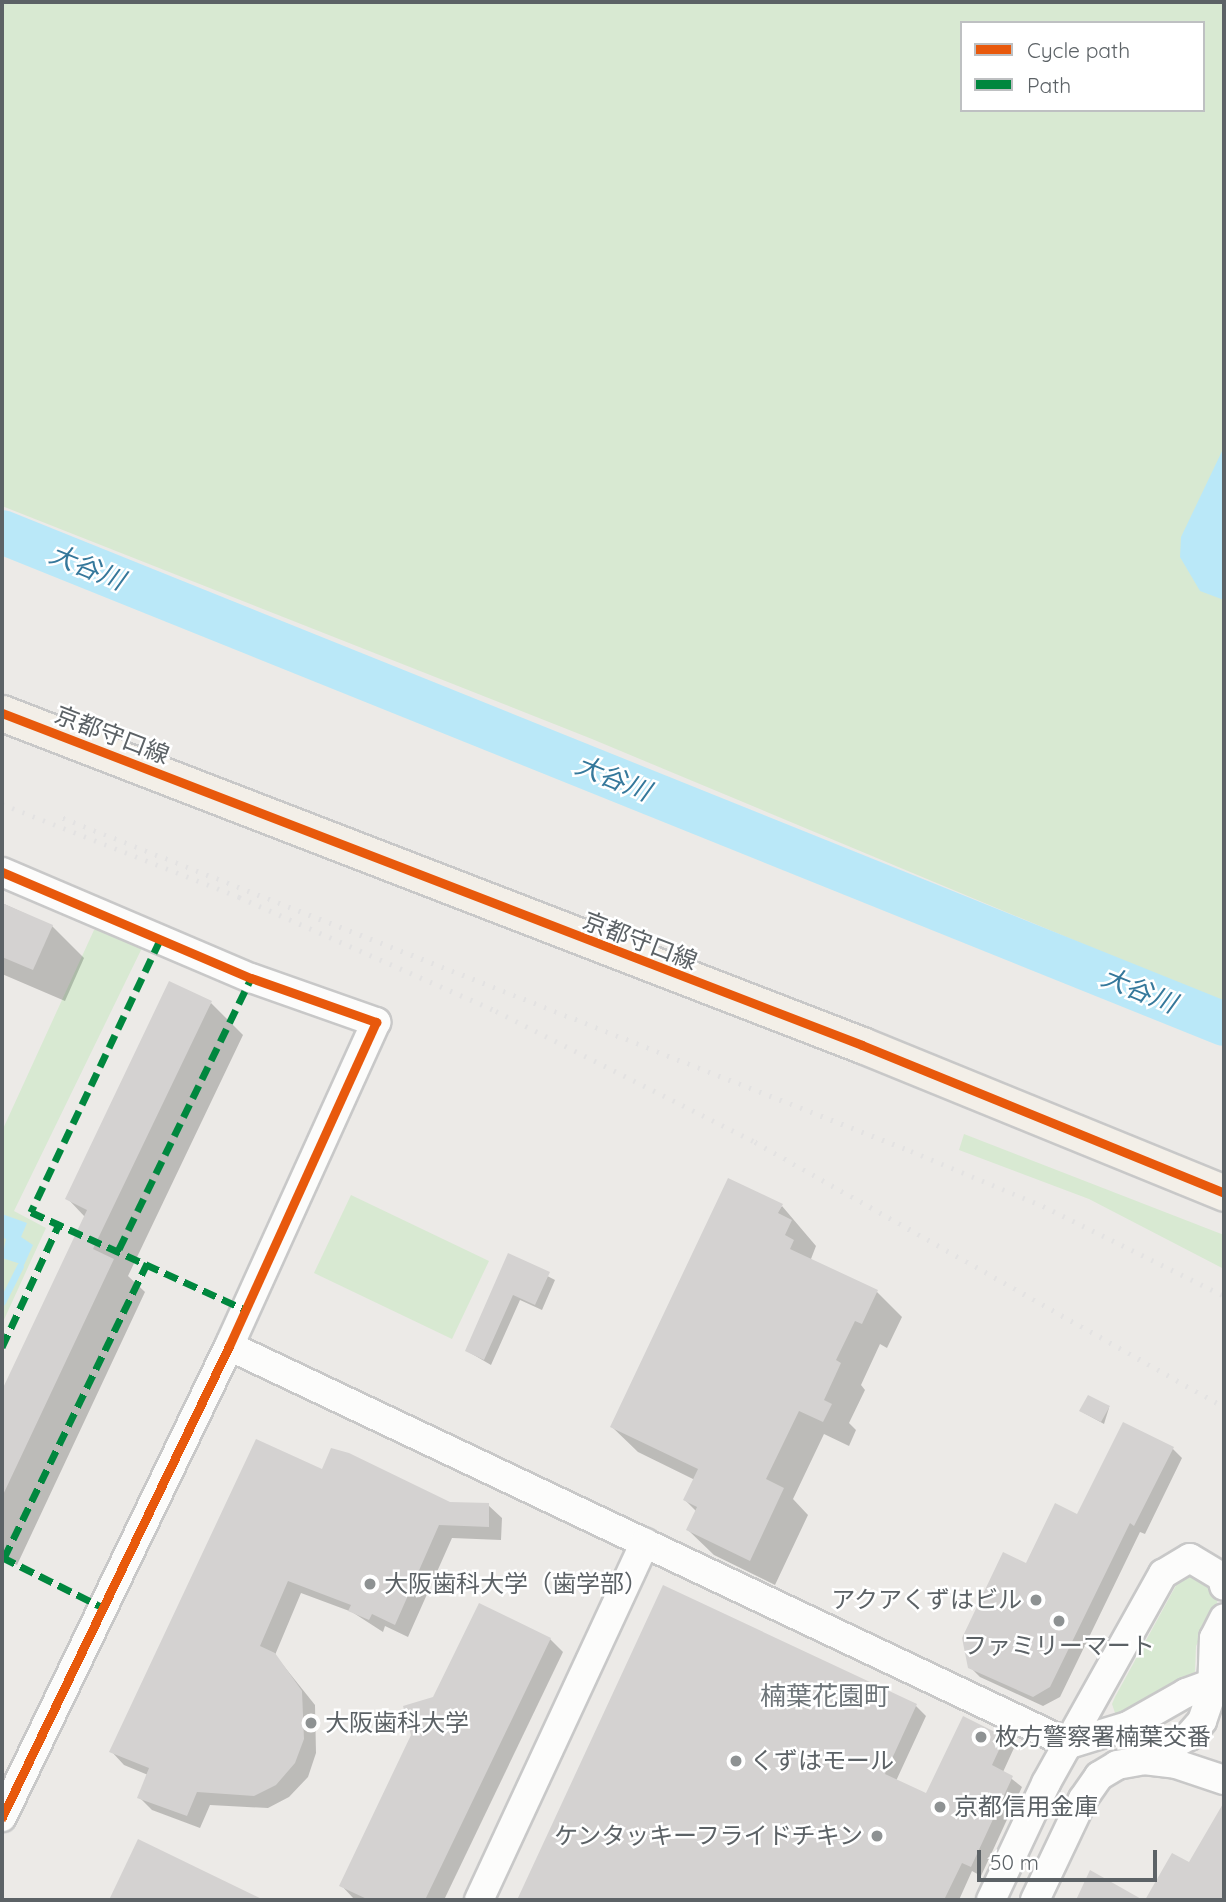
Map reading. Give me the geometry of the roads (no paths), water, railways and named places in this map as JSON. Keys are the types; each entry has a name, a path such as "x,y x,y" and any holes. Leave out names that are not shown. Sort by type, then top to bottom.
{"main road":[{"name":"京都守口線","path":"2,713 862,1045 1224,1193"}],"street":[{"path":"2,872 251,978 376,1022 229,1346 2,1817"},
{"path":"229,1346 1069,1744 1128,1726 1186,1693 1218,1681"},
{"path":"478,1900 645,1543"},
{"path":"990,1900 1069,1744 1163,1574 1190,1558 1222,1577 1224,1586"},
{"path":"1144,1760 1195,1728 1218,1681 1211,1656 1224,1618"},
{"path":"1035,1900 1099,1776 1116,1765 1144,1760 1176,1764 1224,1780"}],"water":[{"path":"1224,447 1224,600 1200,591 1180,557 1181,537"},
{"path":"2,1214 27,1223 21,1237 33,1245 24,1265 2,1258 6,1239 2,1237"}],"waterway":[{"name":"大谷川","path":"2,532 1224,1024"},
{"path":"2,1302 20,1266"}],"railway":[{"path":"2,804 239,897 496,1011 755,1142 1224,1407"},
{"path":"63,818 911,1151 1043,1206 1224,1296"}],"place":[{"name":"大阪歯科大学（歯学部）","path":"370,1584"},
{"name":"アクアくずはビル","path":"1036,1600"},
{"name":"ファミリーマート","path":"1059,1621"},
{"name":"大阪歯科大学","path":"311,1723"},
{"name":"枚方警察署楠葉交番","path":"981,1737"},
{"name":"くずはモール","path":"736,1761"},
{"name":"京都信用金庫","path":"940,1807"},
{"name":"ケンタッキーフライドチキン","path":"877,1836"}],"district":[{"name":"楠葉花園町","path":"825,1696"}]}
